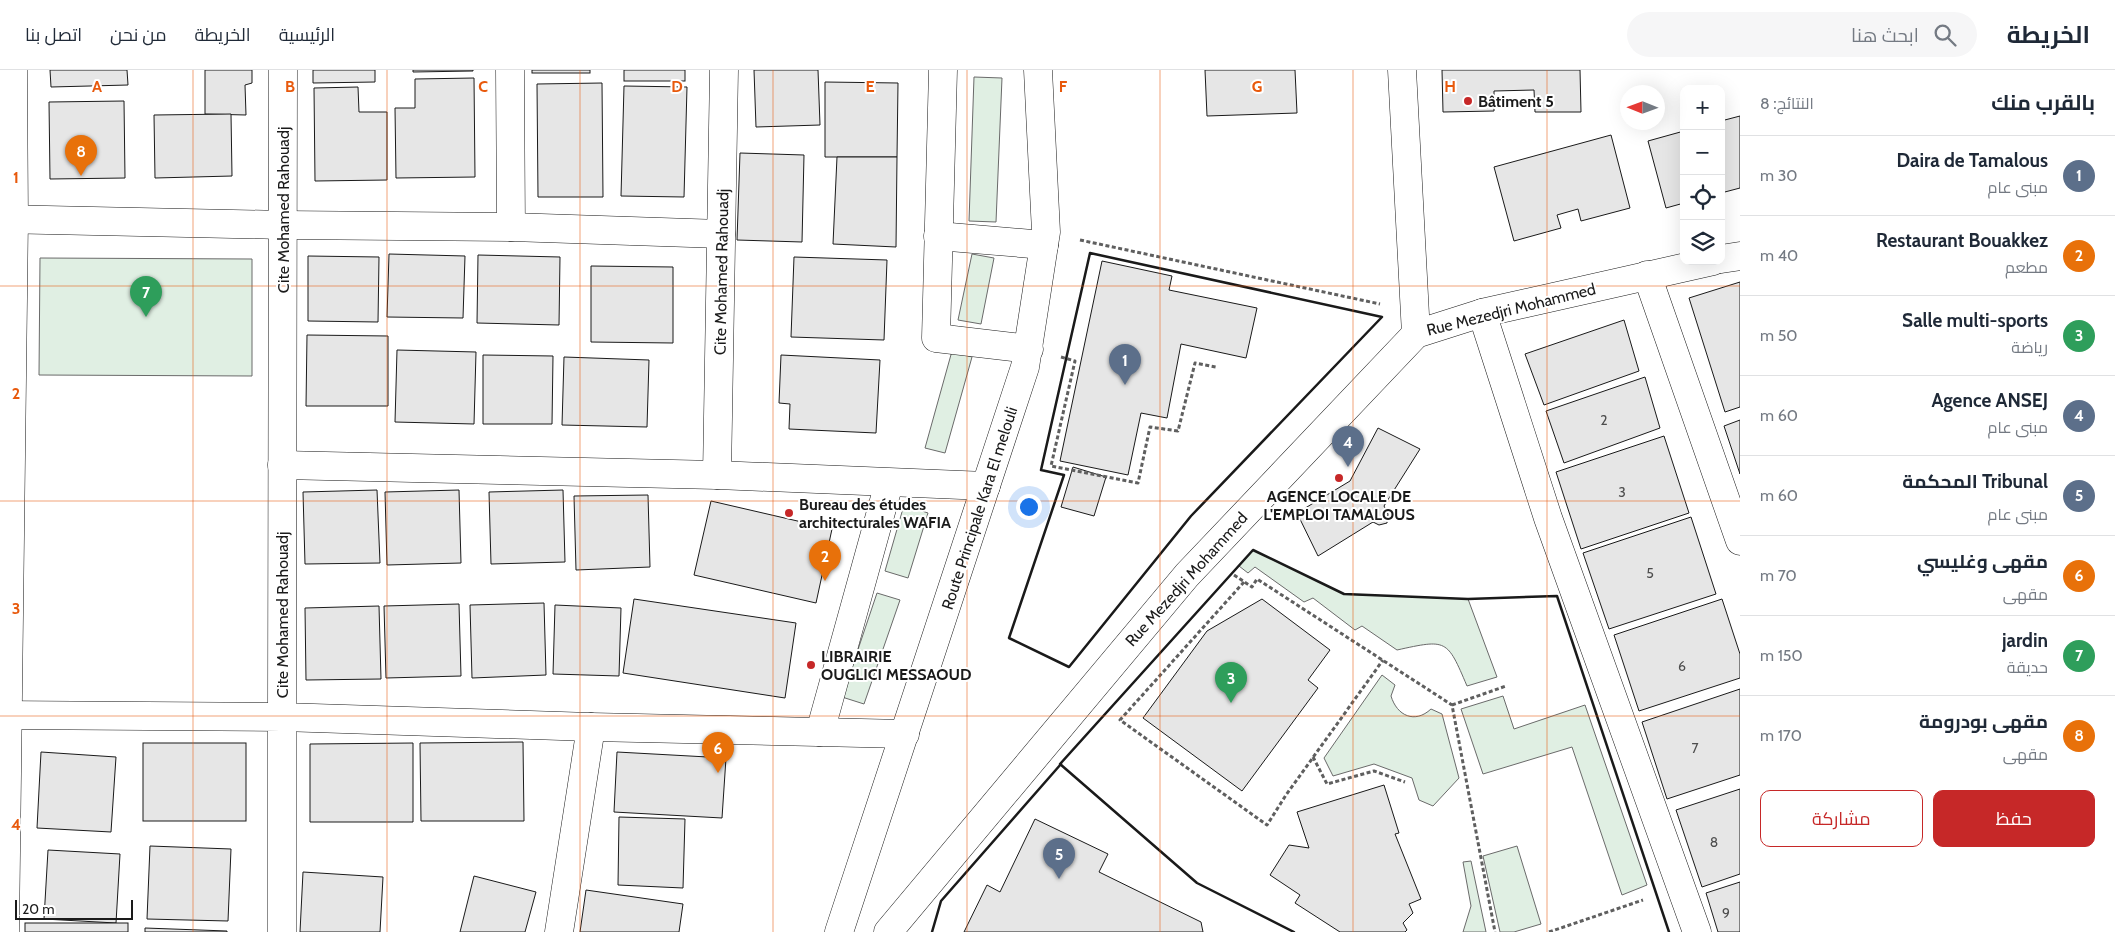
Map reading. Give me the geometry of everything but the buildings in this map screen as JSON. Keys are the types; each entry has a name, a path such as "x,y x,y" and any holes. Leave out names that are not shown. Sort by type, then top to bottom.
{"street":[{"path":"5,932 4,715 7,219 13,70"},
{"name":"Cite Mohamed Rahouadj","path":"283,70 282,717 591,727 905,734"},
{"path":"510,70 511,227"},
{"name":"Cite Mohamed Rahouadj","path":"717,475 724,70"},
{"path":"943,70 936,338 1029,349"},
{"name":"Route Principale Kara El melouli","path":"842,928 1025,367 1045,238 1038,70"},
{"path":"1402,70 1416,334"},
{"path":"7,219 284,226 511,227 721,234"},
{"path":"938,236 1045,238"},
{"path":"1725,259 1740,256"},
{"name":"Rue Mezedjri Mohammed","path":"888,931 1206,552 1416,334 1482,313 1694,265"},
{"path":"1648,275 1740,541"},
{"path":"1482,313 1548,518 1697,932"},
{"path":"282,465 717,475 986,486"},
{"path":"820,732 889,483"},
{"path":"4,715 282,717 282,932"},
{"path":"559,932 591,727"}],"path":[{"path":"1045,238 1402,309 1416,334"},
{"path":"1029,349 1075,361 1051,466 1138,483 1150,427 1178,431 1195,363 1216,367"},
{"path":"1206,552 1252,587 1257,579 1452,705 1495,932"},
{"path":"1244,582 1120,720 1267,825 1313,756 1383,660"},
{"path":"1452,705 1506,686"},
{"path":"1313,756 1327,784 1374,771 1405,782"},
{"path":"1549,932 1643,900"}],"green space":[{"path":"974,77 1002,78 996,222 969,221"},
{"path":"972,254 994,258 981,324 958,320"},
{"path":"40,258 252,259 252,376 39,375"},
{"path":"952,351 972,357 945,453 925,448"},
{"path":"904,505 928,513 908,578 885,571"},
{"path":"1253,550 1344,594 1468,599 1497,677 1467,686 1455,659 1443,646 1426,644 1397,650 1362,626 1355,630 1313,598 1304,602 1255,567 1248,573 1239,566"},
{"path":"877,593 900,600 864,704 842,697"},
{"path":"1382,675 1395,685 1391,696 1402,713 1413,717 1425,714 1431,709 1442,714 1459,778 1433,806 1419,800 1412,778 1374,764 1333,776 1324,758"},
{"path":"1503,696 1514,729 1585,705 1647,885 1622,895 1572,747 1483,774 1461,709"},
{"path":"1517,846 1541,924 1514,932 1500,932 1483,856"},
{"path":"1471,861 1486,932 1463,932 1471,906 1463,862"}],"wall":[{"path":"1090,253 1382,317 1191,516 1069,667 1009,638 1064,475 1041,470 1090,253"},
{"path":"1294,932 1197,883 1060,764 1253,550 1344,594 1468,599 1557,596 1669,932"},
{"path":"932,932 941,901 1061,764"}],"place":[{"name":"Bâtiment 5","path":"1468,101"},
{"name":"مقهى بودرومة","path":"81,176"},
{"name":"jardin","path":"146,317"},
{"name":"Daira de Tamalous","path":"1125,385"},
{"name":"Agence ANSEJ","path":"1348,467"},
{"name":"AGENCE LOCALE DE L'EMPLOI TAMALOUS","path":"1339,478"},
{"name":"Bureau des études architecturales WAFIA","path":"789,513"},
{"name":"Restaurant Bouakkez","path":"825,581"},
{"name":"LIBRAIRIE OUGLICI MESSAOUD","path":"811,665"},
{"name":"Salle multi-sports","path":"1231,703"},
{"name":"مقهى وغليسي","path":"718,773"},
{"name":"Tribunal المحكمة","path":"1059,879"}]}
